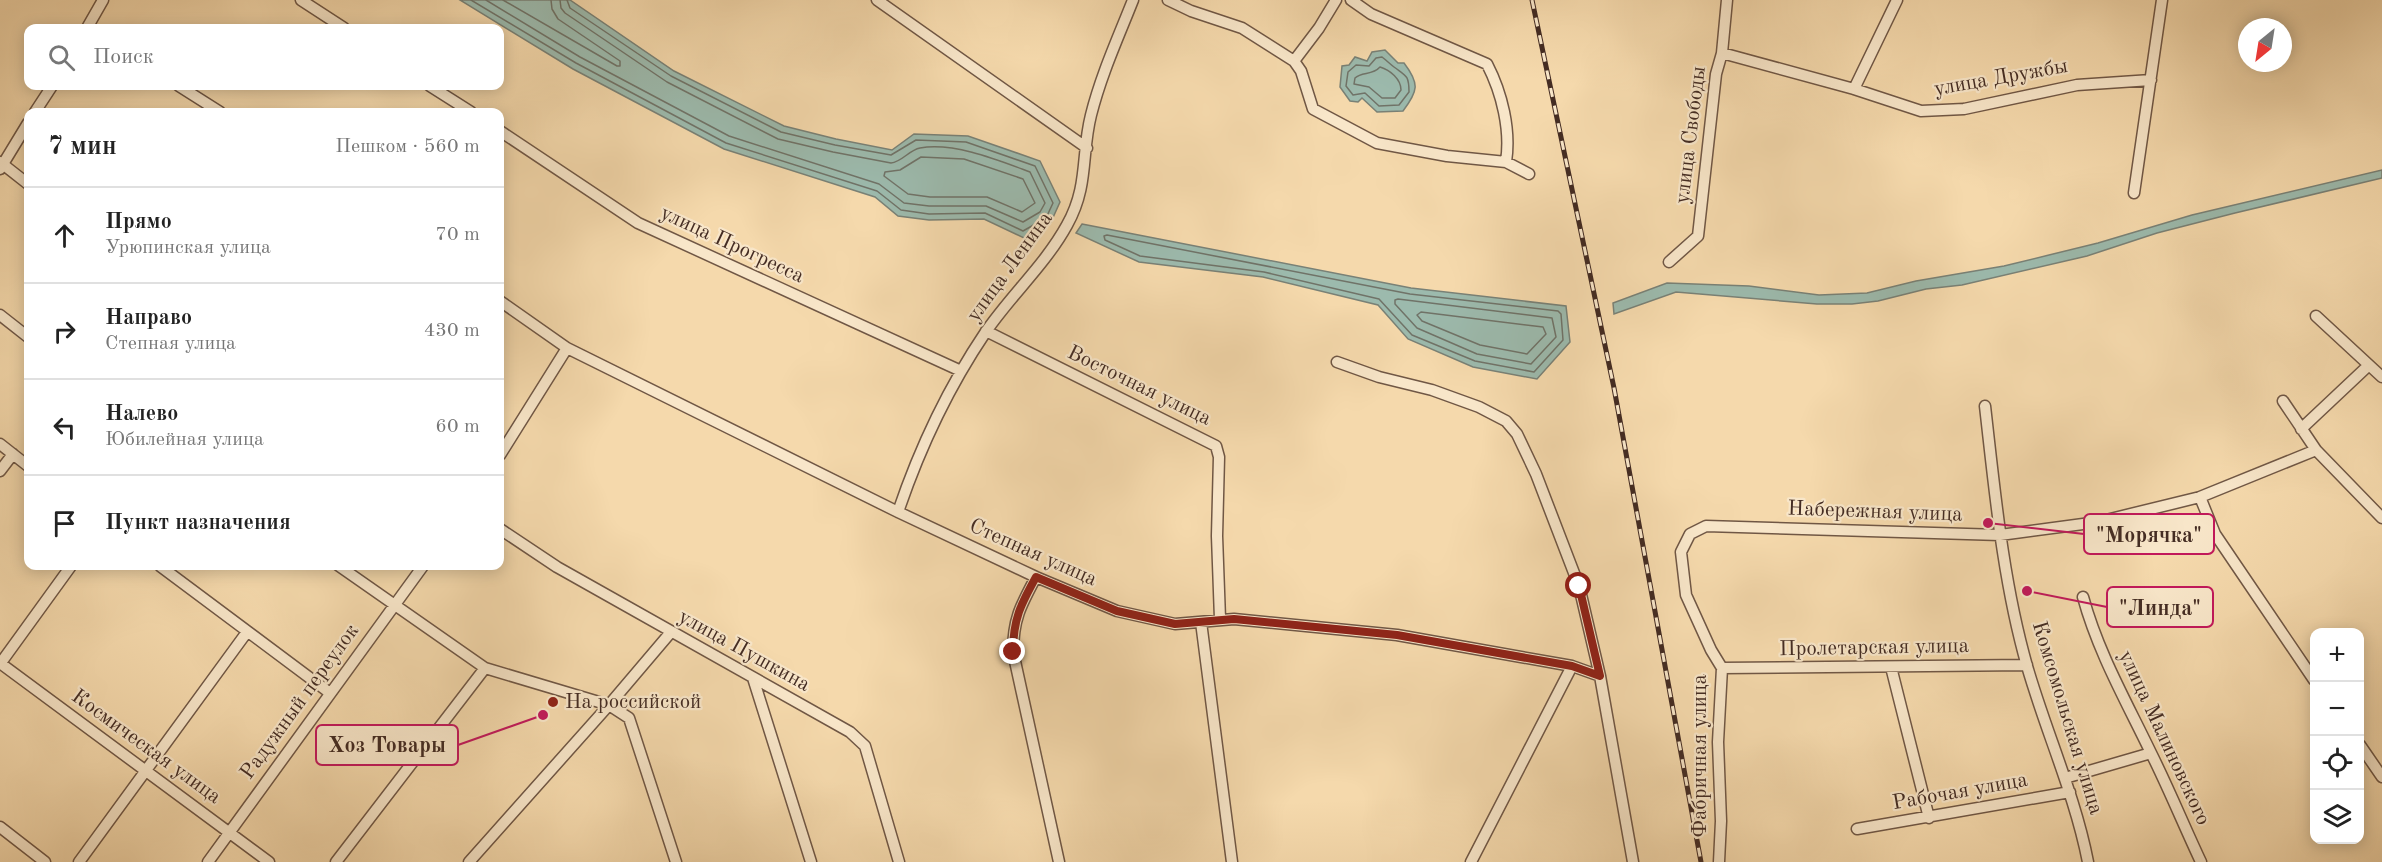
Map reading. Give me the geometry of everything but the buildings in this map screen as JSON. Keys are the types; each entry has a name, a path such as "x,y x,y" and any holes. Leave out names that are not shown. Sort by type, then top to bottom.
{"street":[{"path":"92,24 103,0"},
{"path":"301,0 338,24"},
{"path":"877,0 1087,148"},
{"name":"улица Ленина","path":"898,512 914,465 961,371 986,332 1045,258 1067,225 1084,176 1090,117 1132,0"},
{"path":"1168,0 1191,11 1242,28 1294,61 1301,71 1312,109 1377,143 1447,156 1506,162 1529,174"},
{"path":"1294,61 1319,28 1336,0"},
{"path":"1351,0 1371,14 1487,64 1505,113 1506,162"},
{"name":"улица Свободы","path":"1669,262 1698,236 1716,74 1722,53 1727,0"},
{"path":"1854,89 1897,0"},
{"path":"2134,193 2162,0"},
{"name":"улица Дружбы","path":"1722,53 1854,89 1921,111 1964,109 2077,85 2151,80"},
{"path":"38,108 49,90"},
{"path":"185,90 214,108"},
{"path":"436,90 465,108"},
{"path":"24,129 1,165 24,181"},
{"name":"улица Прогресса","path":"504,134 638,223 961,371"},
{"name":"Степная улица","path":"504,305 567,348 898,512 1036,577 1117,611 1175,624 1220,619 1397,635 1572,666 1600,676"},
{"path":"0,315 24,334"},
{"path":"2316,316 2382,376"},
{"name":"Восточная улица","path":"986,332 1216,446 1220,457 1217,536 1220,619"},
{"path":"504,449 567,348"},
{"path":"1338,362 1379,377 1431,390 1479,407 1506,421 1517,434 1536,474 1579,586 1600,676 1633,862"},
{"path":"2301,429 2369,365"},
{"path":"2283,401 2316,450 2382,518"},
{"name":"Комсомольская улица","path":"1985,406 2000,535 2027,665 2070,792 2088,862"},
{"path":"0,444 24,463"},
{"name":"Набережная улица","path":"1707,526 2000,535 2098,522 2200,497 2316,450"},
{"path":"0,471 13,454"},
{"path":"2200,497 2215,534 2310,674"},
{"name":"Фабричная улица","path":"1707,526 1690,534 1681,552 1686,595 1711,650 1722,668 1718,742 1721,821 1719,862"},
{"name":"улица Пушкина","path":"504,532 557,567 850,732 864,746 899,862"},
{"path":"0,664 68,570"},
{"path":"165,570 330,693"},
{"path":"344,570 485,668 609,705 628,718 676,862"},
{"name":"Радужный переулок","path":"208,862 420,570"},
{"path":"1036,577 1018,610 1013,629 1013,652 1059,862"},
{"name":"улица Малиновского","path":"2083,597 2091,628 2201,862"},
{"path":"1201,622 1232,862"},
{"path":"79,862 247,632"},
{"path":"469,862 671,632"},
{"name":"Космическая улица","path":"0,664 269,862"},
{"name":"Пролетарская улица","path":"1722,668 2027,665"},
{"path":"1471,862 1572,666"},
{"path":"1890,667 1929,818"},
{"path":"336,862 485,668"},
{"path":"753,678 811,862"},
{"path":"2364,751 2382,777"},
{"path":"2065,778 2151,753"},
{"name":"Рабочая улица","path":"1857,829 2070,792"},
{"path":"0,827 45,862"}],"water":[{"path":"460,0 570,0 674,71 784,126 892,150 914,134 968,136 1040,161 1060,202 1051,222 1024,238 984,219 929,220 898,216 875,197 724,149 573,69 504,27 504,24 499,24"},
{"path":"1385,50 1398,63 1404,63 1415,82 1412,98 1403,111 1377,112 1362,98 1358,102 1350,101 1340,87 1342,66 1349,65 1355,57 1367,61 1372,52"},
{"path":"2382,170 2382,178 2157,233 2087,256 1962,285 1926,289 1878,301 1817,304 1676,292 1614,314 1613,303 1667,283 1749,286 1819,295 1867,293 1916,281 2004,266 2098,243 2192,215"},
{"path":"1082,224 1411,288 1566,306 1570,342 1537,379 1473,367 1408,339 1378,305 1263,277 1139,262 1076,233"}],"railway":[{"path":"1532,0 1614,388 1701,862"}],"place":[{"name":"\"Морячка\"","path":"1988,523"},
{"name":"\"Линда\"","path":"2027,591"},
{"name":"На российской","path":"553,702"},
{"name":"Хоз Товары","path":"543,715"}],"route":[{"path":"1013,652 1013,629 1018,610 1036,577 1117,611 1175,624 1234,619 1397,635 1572,666 1600,676 1579,586"}]}
